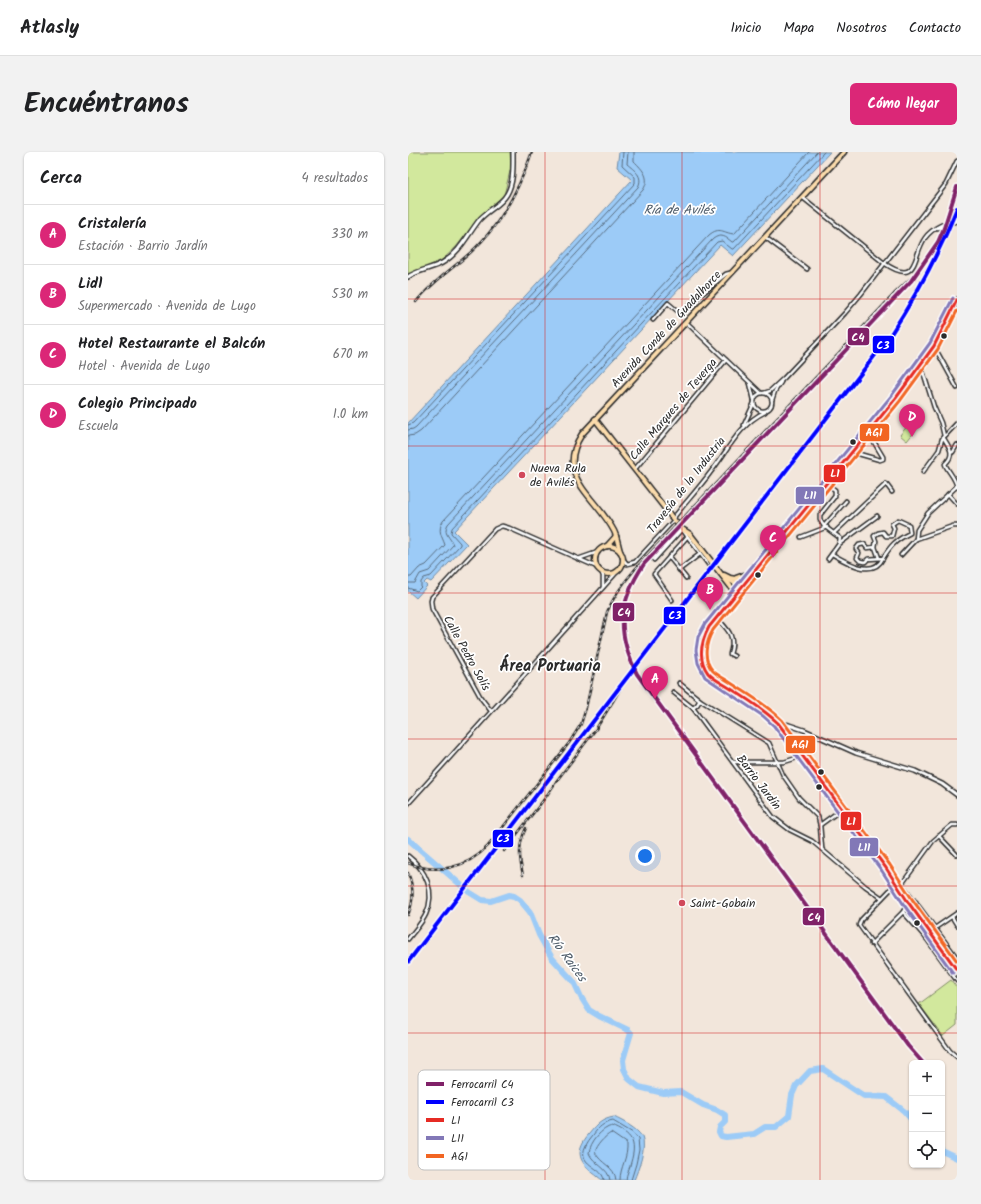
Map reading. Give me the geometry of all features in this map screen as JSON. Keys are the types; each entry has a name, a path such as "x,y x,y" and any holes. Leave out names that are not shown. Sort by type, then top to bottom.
{"main road":[{"name":"Avenida Conde de Guadalhorce","path":"620,552 616,536 611,527 575,476 572,460 575,444 582,434 844,152"},
{"path":"957,300 934,346 921,365 705,633 701,648 701,658 709,674 766,712 781,726 886,868 898,888 957,970"},
{"path":"596,419 674,520 734,590 734,596"},
{"path":"607,546 614,547 620,552 624,560 622,567 617,572 612,574 605,574 601,571 597,567 595,559 598,552 607,546 616,536"},
{"path":"735,579 754,572"},
{"path":"723,576 735,583 746,582"},
{"path":"723,576 746,582"}],"street":[{"path":"408,277 412,274 441,264 450,258 459,249 480,220 504,199 508,194 512,178 512,152"},
{"name":"Travesía de la Industria","path":"744,426 758,395 770,391 784,378 845,313 946,184 957,160"},
{"path":"802,197 884,264 895,271 901,272 907,271 913,267 921,245 932,231 940,226 957,220"},
{"path":"765,237 808,269"},
{"path":"653,320 668,303 681,314 699,296 726,274 732,272"},
{"path":"686,322 750,383 769,396 772,401"},
{"path":"934,346 957,388"},
{"name":"Calle Marques de Teverga","path":"635,470 726,360"},
{"path":"916,539 917,530 920,523 928,513 957,486 954,477 945,464 951,458 951,453 943,437 941,423 934,408 921,365"},
{"name":"Travesía de la Industria","path":"624,560 627,564 635,562 674,520 675,516 711,473 744,426 755,416 770,409 776,391 784,378"},
{"path":"750,383 754,406 765,412"},
{"path":"923,472 939,450 943,437 957,423"},
{"path":"852,452 883,460 883,457 868,432"},
{"path":"951,453 957,445"},
{"path":"826,484 834,490 835,496 820,515 820,520 840,538 840,544"},
{"path":"834,533 886,484 892,492"},
{"path":"948,494 957,504"},
{"path":"801,537 826,526 846,501"},
{"path":"828,559 840,544 877,516"},
{"path":"832,554 846,562 867,568 875,567 880,564 881,558 894,542 896,542 910,533 909,525 898,520 892,524 894,528 892,536 896,542"},
{"name":"Calle Pedro Solís","path":"491,711 481,698 432,609 431,601 435,593 495,529 502,526 578,559"},
{"path":"901,555 916,539 953,526 957,526"},
{"path":"654,560 682,529"},
{"path":"881,558 875,547 876,541 874,536 882,532 886,536 892,536"},
{"path":"672,600 654,574 688,535 708,564"},
{"path":"875,547 868,548 864,544 859,545 856,550 859,553 857,558 860,562 865,562 868,559 881,558"},
{"path":"578,559 598,552"},
{"path":"679,570 700,554"},
{"path":"669,557 686,578"},
{"path":"578,559 597,567"},
{"path":"601,571 603,576 602,587"},
{"path":"408,804 617,572"},
{"path":"717,618 732,636 732,647 730,654 734,656"},
{"path":"680,683 700,700 769,743 783,775 799,798 818,817 822,849"},
{"name":"Barrio Jardín","path":"673,692 693,708 773,817 790,830 812,841 865,886 882,898"},
{"path":"693,708 700,700"},
{"path":"781,726 784,724 804,730 856,752 915,771 942,784 957,795"},
{"path":"732,762 784,762 803,756"},
{"path":"820,825 842,809"},
{"path":"898,888 933,841 952,825 957,825"},
{"path":"939,836 957,855"},
{"path":"408,856 425,874 430,894 427,912 408,939"},
{"path":"894,882 890,890 861,920 859,925 871,944 950,1051 957,1057"},
{"path":"902,884 957,958"},
{"path":"871,944 903,912 908,902 916,902"},
{"path":"903,912 926,938 957,981"},
{"path":"926,938 931,935 935,928 957,913"},
{"path":"952,917 957,925"}],"green space":[{"path":"408,152 510,152 511,167 504,195 484,212 456,247 441,261 408,276"},
{"path":"912,420 919,426 907,441 900,435"},
{"path":"951,980 957,988 957,1025 943,1036 919,1004"}],"water":[{"name":"Ría de Avilés","path":"619,152 830,152 733,256 720,245 454,531 467,544 431,582 427,580 424,583 427,586 416,598 408,591 408,423 632,180 617,167"},
{"path":"614,1117 633,1128 642,1137 643,1153 634,1180 603,1180 588,1168 581,1159 580,1150 585,1139 600,1122"}],"waterway":[{"name":"Río Raices","path":"408,839 469,892 482,900 491,901 509,895 520,900 530,912 539,935 552,958 574,982 589,1010 631,1033 623,1060 624,1069 629,1079 639,1087 663,1093 681,1092 703,1105 717,1110 725,1115 725,1122 720,1127 719,1132 721,1136 726,1137 754,1134 765,1127 776,1127 789,1116 792,1095 796,1086 810,1071 823,1069 864,1096 886,1097 909,1117"},
{"name":"Río Raices","path":"945,1152 957,1158"}],"railway":[{"path":"416,302 435,282 470,253 491,231 500,219 515,193 532,152"},
{"path":"408,863 419,867 441,869 451,867 471,860 488,846 569,743 581,724 586,708 607,612 623,584 636,568 894,294 920,269"},
{"path":"504,851 596,729 629,675"},
{"path":"523,875 520,845 526,828"},
{"path":"408,873 412,894 408,915"}],"rail line":[{"name":"C4","path":"920,1060 908,1046 637,674 630,659 626,645 623,631 623,618 629,592 635,578 644,564 911,281 938,242 957,187"},
{"name":"C3","path":"408,962 889,337 943,242 957,208"}],"transit line":[{"name":"L11","path":"953,298 930,343 892,395 705,624 698,637 696,650 698,663 705,677 763,716 774,726 882,871 904,905 953,973"},
{"name":"L1","path":"957,300 934,346 896,398 709,627 701,650 702,662 710,675 754,704 778,723 886,868 908,902 957,970"},
{"name":"AG1","path":"957,311 938,349 900,401 713,630 708,640 706,650 707,661 713,671 764,705 782,720 890,865 912,899 957,961"}],"place":[{"name":"Colegio Principado","path":"912,437"},
{"name":"Nueva Rula de Avilés","path":"522,475"},
{"name":"Hotel Restaurante el Balcón","path":"773,558"},
{"name":"Lidl","path":"710,610"},
{"name":"Cristalería","path":"655,699"},
{"name":"Saint-Gobain","path":"682,903"}],"district":[{"name":"Área Portuaria","path":"550,665"}]}
